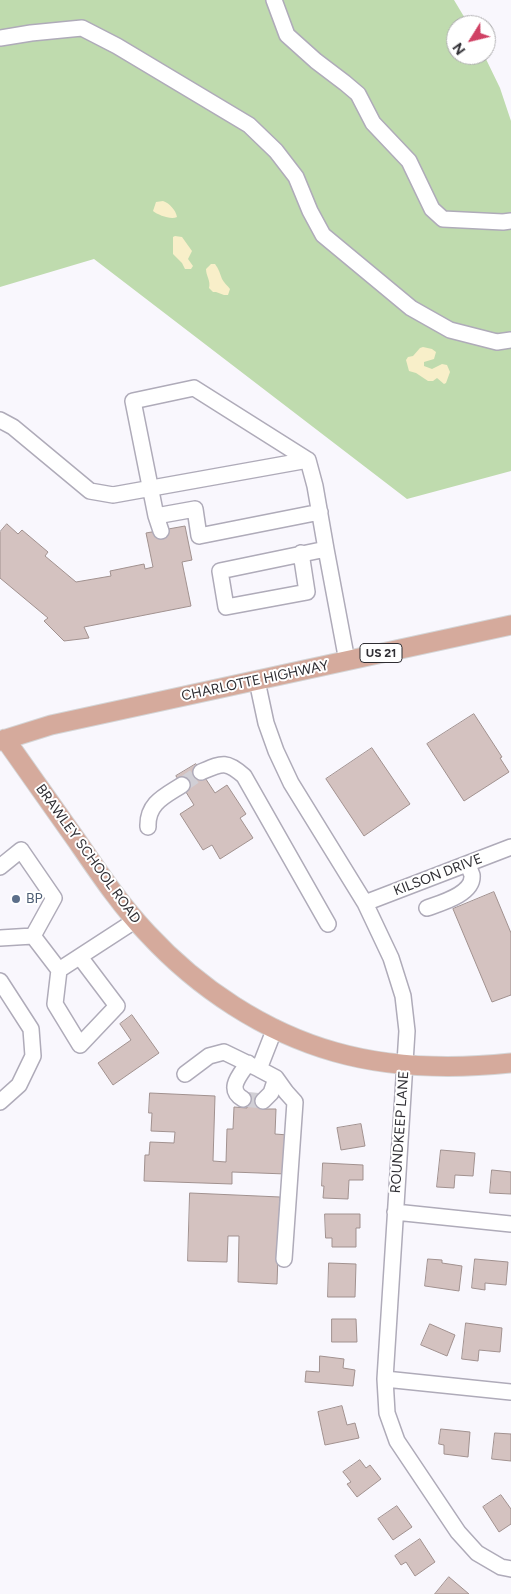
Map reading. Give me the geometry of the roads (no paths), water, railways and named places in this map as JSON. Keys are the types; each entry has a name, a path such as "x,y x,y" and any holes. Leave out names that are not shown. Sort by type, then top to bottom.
{"main road":[{"name":"CHARLOTTE HIGHWAY","path":"2,737 348,661 509,629"},
{"name":"BRAWLEY SCHOOL ROAD","path":"2,737 107,884 147,934 187,972 232,1004 296,1038 335,1052 405,1064 480,1066 511,1063"}],"street":[{"path":"274,0 287,35 316,62 358,94 373,123 409,161 432,209 443,219 511,221"},
{"path":"0,38 82,28 117,46 249,125 276,151 296,177 310,211 323,235 411,308 450,330 498,342 511,340"},
{"path":"320,512 193,537 195,509 158,524 133,401 194,388 308,460 315,486 320,512 326,549 348,661"},
{"path":"0,420 13,427 90,491 114,495 308,460"},
{"path":"300,554 307,592 226,607 220,571 300,554 326,549"},
{"name":"ROUNDKEEP LANE","path":"256,681 266,723 291,783 365,903 390,958 403,996 407,1031 385,1380 387,1413 397,1442 458,1532 477,1553 501,1567 511,1569"},
{"path":"202,772 220,764 227,764 244,776 328,924"},
{"path":"148,826 148,817 157,802 182,785"},
{"name":"KILSON DRIVE","path":"365,903 511,847"},
{"path":"0,867 21,850 54,898 33,936"},
{"path":"427,908 465,891 471,883 472,875 467,864"},
{"path":"59,970 136,920"},
{"path":"33,936 59,970 55,1004 80,1046 117,1006 80,957"},
{"path":"0,938 33,936"},
{"path":"0,981 32,1030 33,1056 18,1085 0,1102"},
{"path":"242,1099 234,1091 235,1084 254,1066 275,1028"},
{"path":"185,1074 209,1056 224,1052 276,1078 295,1102 284,1259"},
{"path":"263,1101 271,1093 276,1078"},
{"path":"395,1212 511,1224"},
{"path":"385,1380 511,1392"}],"tunnel":[{"path":"182,785 201,772"},
{"path":"243,1099 263,1101"}],"place":[{"name":"BP","path":"16,899"}]}
